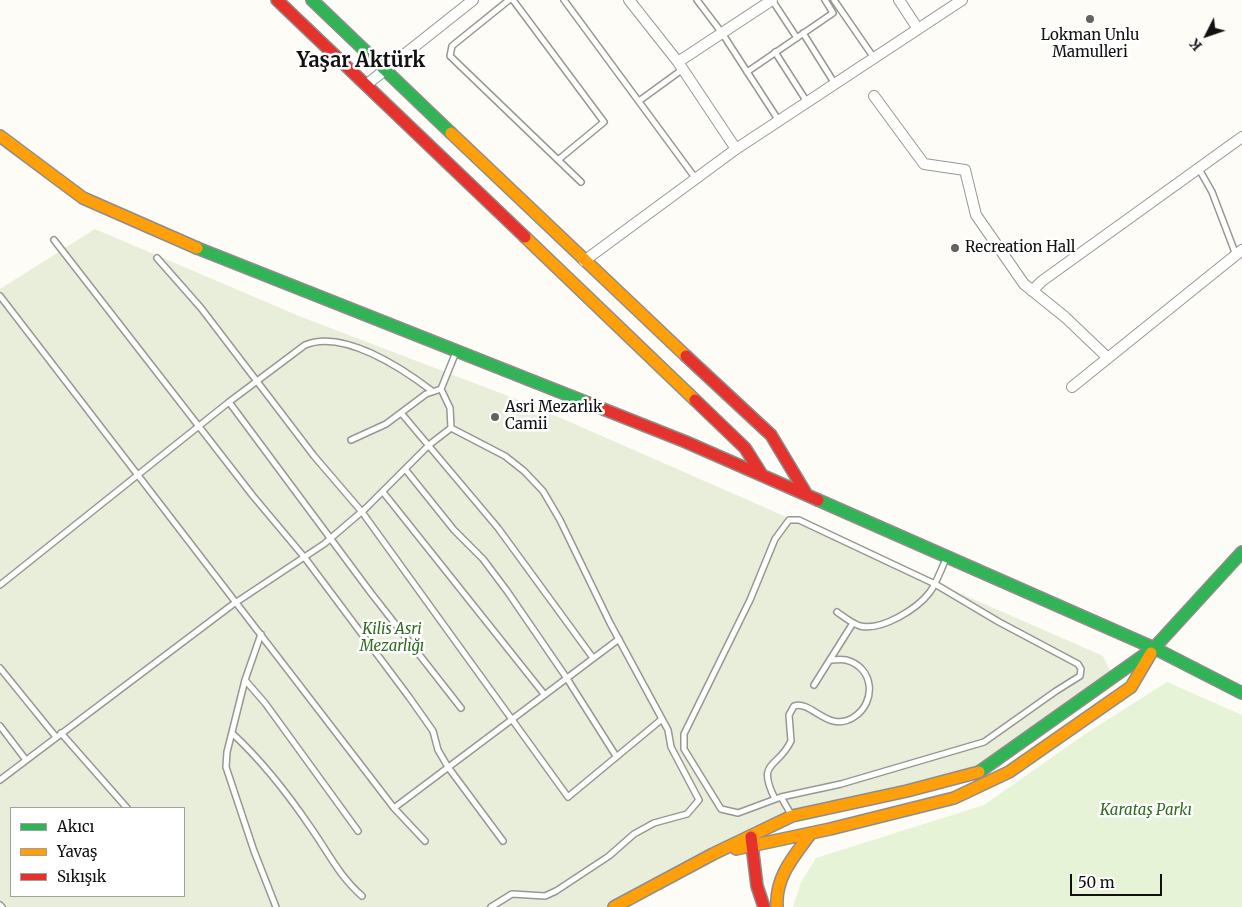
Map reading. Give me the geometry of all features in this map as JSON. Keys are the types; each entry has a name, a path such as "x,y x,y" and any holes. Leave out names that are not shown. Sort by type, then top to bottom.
{"street":[{"path":"277,0 745,448 762,476"},
{"path":"366,85 383,69 473,0"},
{"path":"630,0 680,66 736,149"},
{"path":"680,66 722,33 772,0"},
{"path":"899,0 918,29"},
{"path":"584,261 736,149 962,0"},
{"path":"318,2 383,69 584,261 771,435 807,495"},
{"path":"874,96 924,164 965,170 976,214 1024,284 1065,317 1108,358"},
{"path":"0,136 83,198 174,239 686,442 1154,648 1242,693"},
{"path":"1032,291 1042,281 1242,138"},
{"path":"1072,387 1239,253"},
{"path":"614,907 713,854 752,841 811,833 954,798 1009,772 1131,687 1154,648 1242,552"},
{"path":"752,841 792,816 907,791 981,771 1154,648"},
{"path":"777,907 774,894 782,874 811,833"},
{"path":"752,841 757,886 764,907"}],"lane":[{"path":"509,0 452,46 450,56 581,182"},
{"path":"513,0 604,122 558,160"},
{"path":"564,0 696,179"},
{"path":"697,0 722,33 779,121"},
{"path":"772,0 796,38"},
{"path":"747,72 833,13 825,0"},
{"path":"834,0 874,58"},
{"path":"803,33 835,84"},
{"path":"775,52 807,102"},
{"path":"639,101 680,66"},
{"path":"1198,168 1212,192 1239,253"},
{"path":"54,240 253,496 305,558 433,731 438,750 448,767 503,842"},
{"path":"157,258 257,380 314,456 362,512 568,797 662,719"},
{"path":"0,296 394,808 425,842"},
{"path":"0,586 229,402 305,345 317,341 332,341 381,358 415,378 432,391"},
{"path":"451,428 450,408 441,389 456,351"},
{"path":"351,440 386,424 432,391 441,389"},
{"path":"229,402 461,708"},
{"path":"402,414 514,549 593,658"},
{"path":"0,780 236,603 332,538 383,492 429,445 451,428"},
{"path":"451,428 505,456 524,471 543,491 560,520 619,639 668,730 671,747 699,800 695,807 687,814 654,823 634,834 609,856 556,891 546,896 512,894 491,907"},
{"path":"405,469 454,530 483,559 566,677 616,756"},
{"path":"383,492 544,694"},
{"path":"793,519 799,520 935,584 999,622 1075,662 1081,669 1080,676 1056,690 984,742 841,784 781,797 738,813 721,809 684,749 683,738 750,600 775,539 785,523 793,519"},
{"path":"837,612 853,623 870,626 900,616 917,606 935,584 947,557"},
{"path":"814,685 853,623"},
{"path":"261,634 245,680 227,752 228,773 276,907"},
{"path":"394,808 619,639"},
{"path":"775,799 768,784 767,772 791,741 790,715 794,706 803,705 824,718 839,722 855,717 868,701 870,687 862,670 844,660 830,660"},
{"path":"0,668 58,735 126,807"},
{"path":"245,680 265,703 358,831"},
{"path":"0,726 26,760"},
{"path":"232,733 268,771 310,826 340,873 362,896"},
{"path":"781,797 792,816"}],"green space":[{"name":"Kilis Asri Mezarlığı","path":"95,229 299,316 529,404 1103,656 1115,681 978,773 784,820 618,907 0,907 0,289"},
{"name":"Karataş Parkı","path":"1167,682 1242,715 1242,907 793,907 801,882 816,858 984,805 1085,734"}],"traffic: fast":[{"path":"312,0 451,133"},
{"path":"197,248 588,403"},
{"path":"818,500 1154,648 1242,693"},
{"path":"979,772 1154,648 1242,552"}],"traffic: slow":[{"path":"451,133 686,356"},
{"path":"0,136 83,198 197,248"},
{"path":"525,237 695,400"},
{"path":"736,849 830,829 954,798 1009,772 1131,687 1151,653"},
{"path":"614,907 713,854 792,816 907,791 979,772"},
{"path":"777,907 777,896 782,876 811,833"}],"traffic: jam":[{"path":"277,0 525,237"},
{"path":"686,356 771,435 807,495"},
{"path":"695,400 745,448 762,475"},
{"path":"588,403 686,442 818,500"},
{"path":"751,837 757,886 764,907"}],"place":[{"name":"Lokman Unlu Mamulleri","path":"1090,19"},
{"name":"Recreation Hall","path":"955,248"},
{"name":"Asri Mezarlık Camii","path":"495,417"}],"district":[{"name":"Yaşar Aktürk","path":"361,61"}]}
